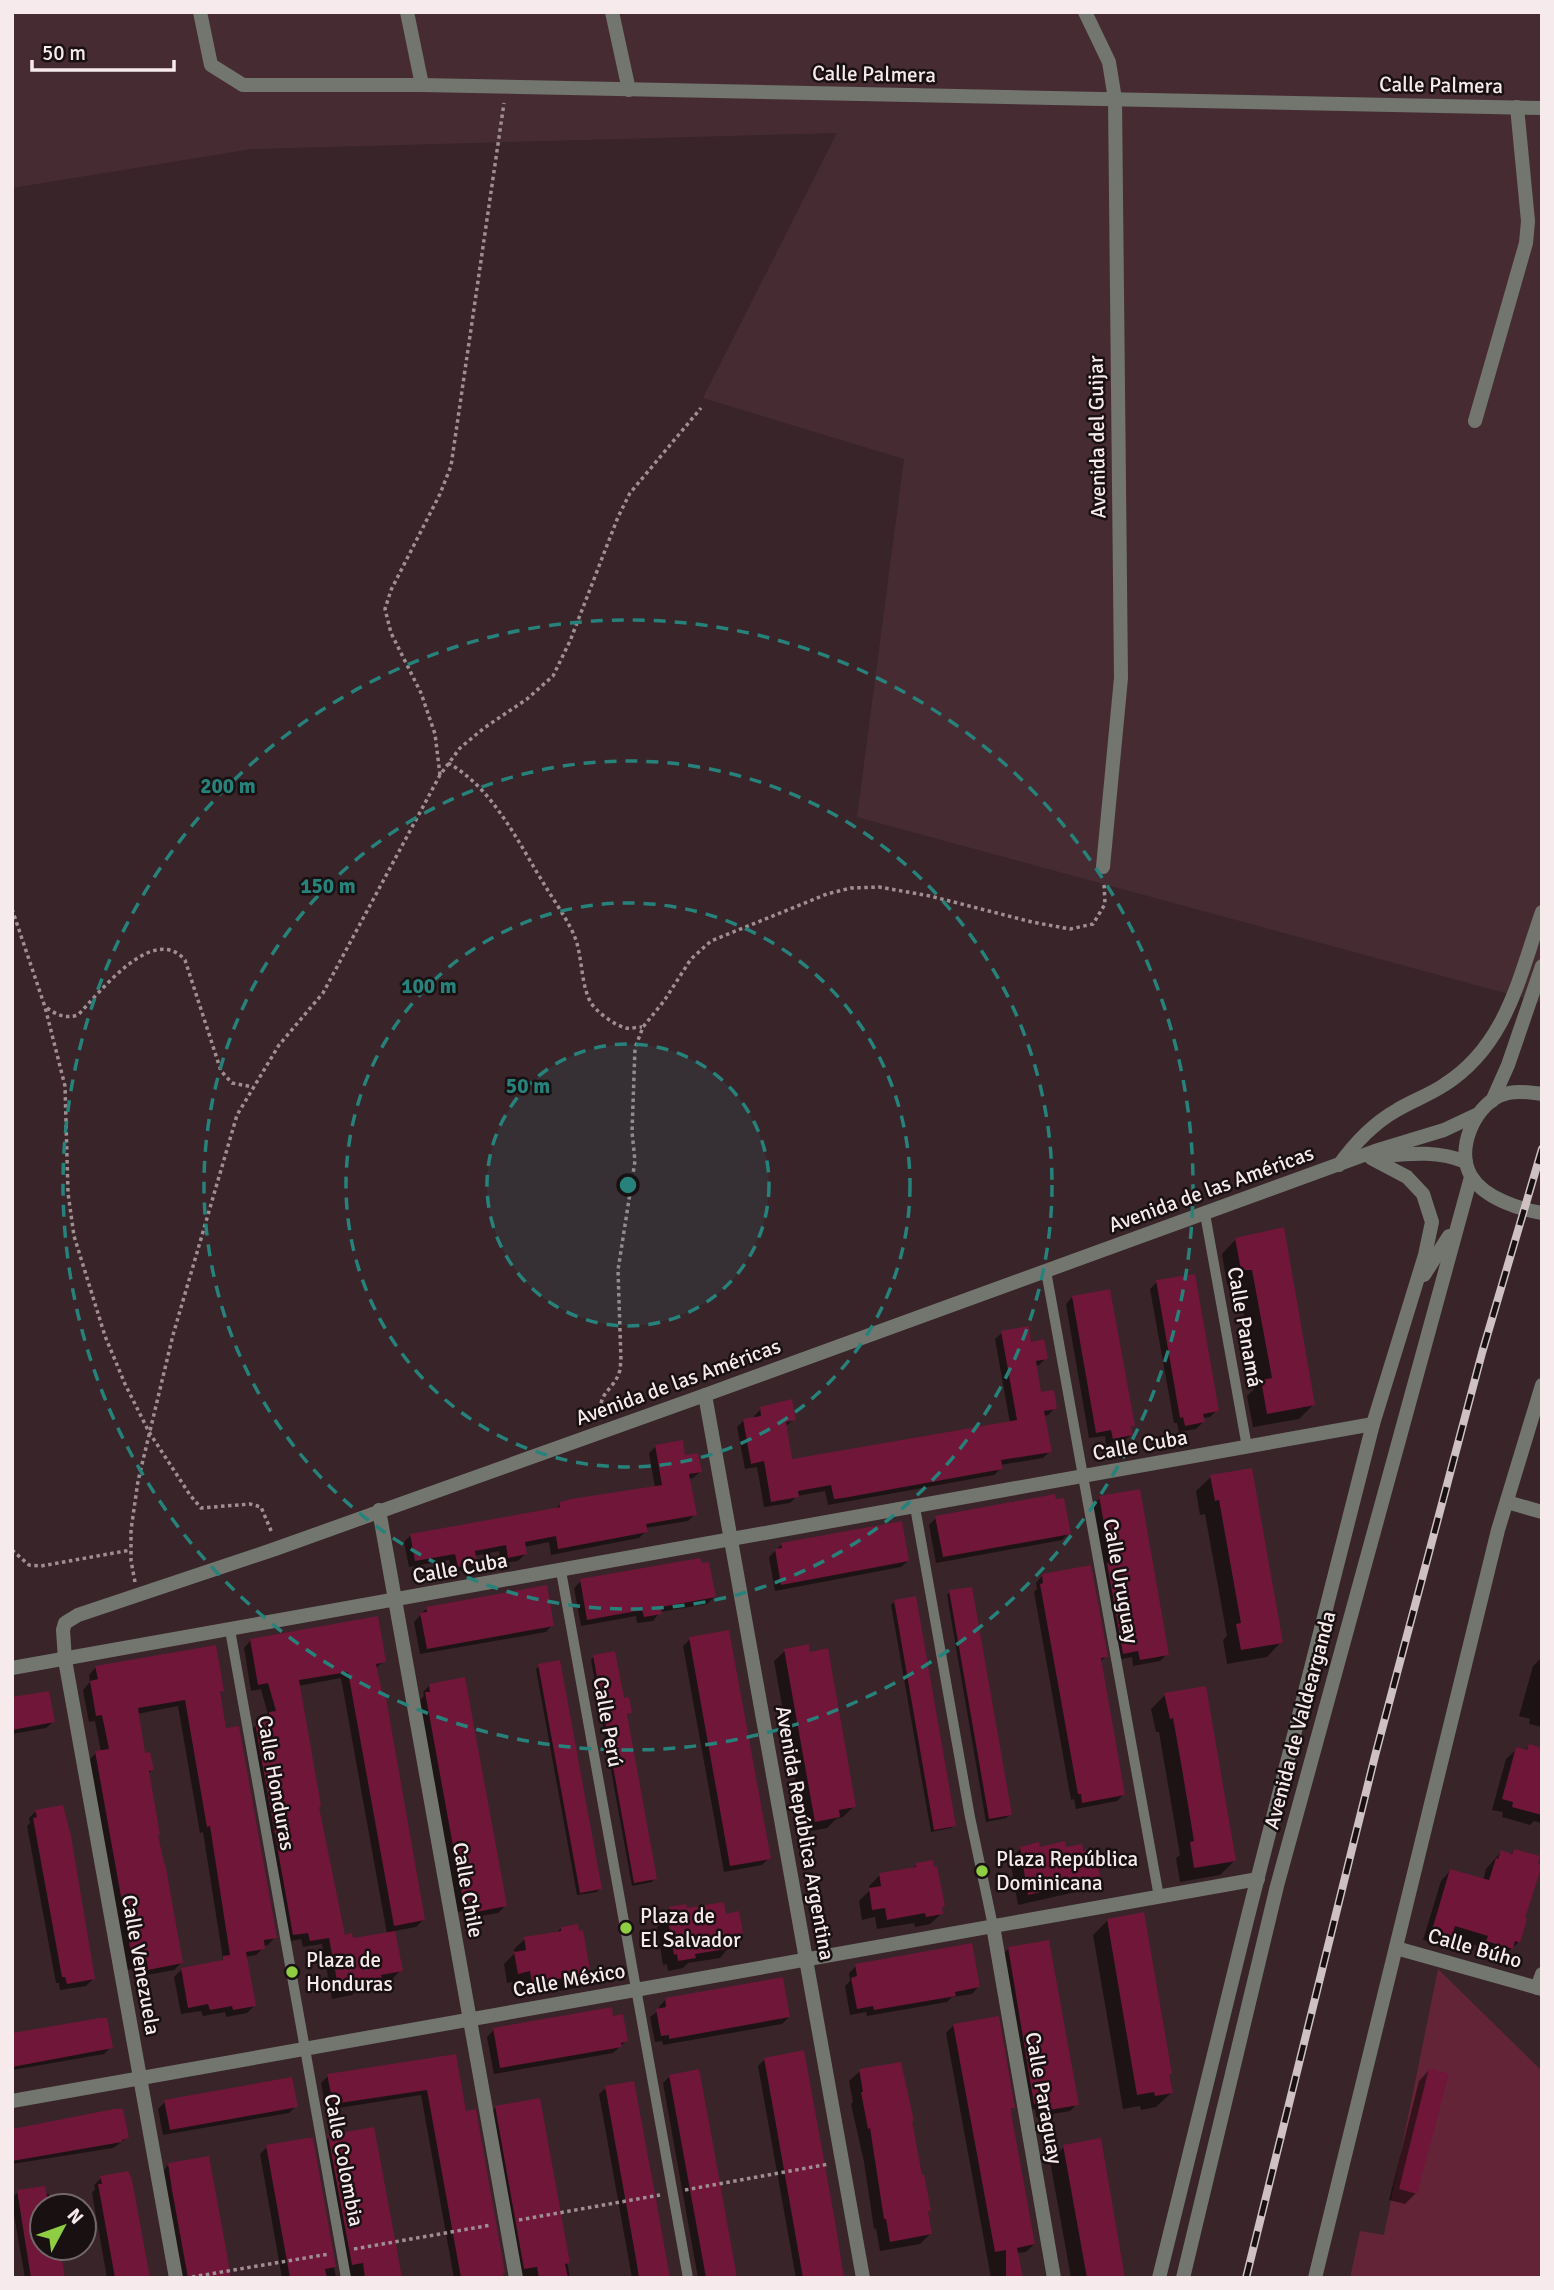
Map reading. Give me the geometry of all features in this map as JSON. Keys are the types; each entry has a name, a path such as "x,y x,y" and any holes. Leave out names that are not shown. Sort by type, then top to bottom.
{"street":[{"name":"Calle Palmera","path":"201,12 211,65 243,85 422,85 1542,108"},
{"path":"407,12 422,85"},
{"path":"612,12 629,90"},
{"name":"Avenida del Guijar","path":"1085,12 1109,62 1115,99 1121,678 1103,867"},
{"path":"1475,421 1526,243 1528,221 1517,107"},
{"path":"1339,1165 1349,1150 1383,1119 1446,1084 1488,1045 1505,1019 1542,912"},
{"path":"1492,1101 1508,1065 1542,966"},
{"path":"1478,1114 1492,1101 1509,1093 1538,1094"},
{"name":"Avenida de las Américas","path":"65,1660 65,1623 78,1615 275,1549 1339,1165 1444,1130 1478,1114"},
{"name":"Avenida de Valdearganda","path":"1182,2278 1277,1886 1459,1220 1469,1169 1467,1138 1478,1114"},
{"name":"Avenida de las Américas","path":"1339,1165 1371,1158 1424,1153 1451,1156 1469,1169"},
{"path":"1159,2278 1373,1424 1425,1255 1432,1222 1423,1194 1407,1177 1371,1158"},
{"path":"1469,1169 1486,1191 1501,1200 1542,1213"},
{"name":"Calle Panamá","path":"1205,1214 1247,1447"},
{"path":"1412,1294 1459,1220"},
{"name":"Calle Uruguay","path":"1046,1271 1159,1897"},
{"path":"1315,2278 1498,1530 1542,1385"},
{"name":"Avenida República Argentina","path":"705,1395 863,2278"},
{"name":"Calle Cuba","path":"12,1668 1373,1424"},
{"path":"1507,1502 1542,1512"},
{"path":"915,1507 970,1817 993,1926"},
{"name":"Calle Chile","path":"379,1510 516,2278"},
{"name":"Calle Perú","path":"561,1571 636,1990"},
{"name":"Calle Honduras","path":"230,1630 304,2049"},
{"name":"Calle Venezuela","path":"65,1660 176,2278"},
{"name":"Calle México","path":"12,2101 1258,1879"},
{"name":"Calle Paraguay","path":"993,1926 1054,2278"},
{"name":"Calle Búho","path":"1396,1948 1540,1984"},
{"path":"636,1990 688,2278"},
{"name":"Calle Colombia","path":"304,2049 346,2278"}],"path":[{"path":"440,775 435,734 421,693 391,632 385,609 391,590 440,494 451,466 506,87"},
{"path":"137,1597 131,1530 138,1481 173,1335 237,1115 279,1045 323,993 448,763 460,748 527,699 553,676 630,493 684,432 701,408"},
{"path":"448,763 464,772 481,789 512,831 573,932 592,1004 610,1020 625,1028 643,1027"},
{"path":"606,1430 600,1406 619,1374 618,1270 635,1161 632,1132 635,1048 643,1027 664,1001 691,958 711,941 827,894 851,888 878,887 930,896 1031,922 1070,929 1093,925 1105,904 1103,867"},
{"path":"12,909 45,1007 65,1086 68,1193 74,1236 105,1336 149,1433 190,1495 201,1508 250,1504 261,1507 271,1527 275,1549"},
{"path":"45,1007 56,1014 69,1017 78,1015 137,957 159,947 170,948 184,960 221,1070 232,1083 253,1087"},
{"path":"12,1550 29,1565 41,1566 131,1550"}],"shaded area":[{"path":"12,12 1542,12 1542,1003 857,817 904,459 703,398 837,133 252,149 12,188"},
{"path":"1438,1969 1542,2071 1542,2278 1350,2278 1360,2231 1384,2235"}],"building":[{"path":"1284,1227 1315,1405 1267,1414 1261,1380 1272,1378 1252,1270 1241,1270 1235,1238"},
{"path":"1195,1274 1219,1411 1203,1414 1205,1422 1185,1426 1183,1417 1180,1418 1156,1280"},
{"path":"1110,1289 1135,1426 1131,1426 1133,1435 1113,1439 1111,1430 1096,1433 1072,1296"},
{"path":"1029,1326 1031,1342 1044,1339 1048,1359 1036,1361 1041,1392 1054,1390 1057,1409 1044,1411 1052,1452 1001,1460 1003,1469 843,1498 834,1499 831,1485 798,1491 799,1497 771,1502 764,1461 751,1464 743,1419 761,1416 760,1407 792,1399 796,1420 786,1422 792,1459 1017,1420 1001,1331"},
{"path":"683,1440 685,1455 698,1453 702,1472 689,1474 697,1515 646,1524 648,1532 558,1549 556,1536 525,1542 527,1554 508,1558 506,1545 475,1551 477,1563 458,1567 455,1554 415,1561 410,1534 560,1507 560,1502 571,1499 662,1485 655,1445"},
{"path":"1252,1468 1283,1643 1241,1650 1236,1624 1241,1623 1219,1500 1215,1501 1210,1475"},
{"path":"1140,1489 1169,1655 1140,1660 1138,1651 1123,1654 1107,1563 1111,1562 1099,1496"},
{"path":"1055,1494 1056,1499 1064,1498 1071,1534 943,1557 935,1516"},
{"path":"902,1521 909,1561 781,1585 775,1549 782,1548 781,1543"},
{"path":"700,1558 702,1563 709,1562 716,1597 661,1607 662,1614 644,1617 642,1610 587,1620 580,1579"},
{"path":"1091,1565 1108,1657 1101,1658 1125,1795 1082,1803 1081,1794 1078,1794 1040,1584 1043,1583 1042,1574"},
{"path":"547,1585 554,1626 427,1649 420,1613 427,1612 426,1607"},
{"path":"972,1587 1012,1815 989,1819 949,1590"},
{"path":"916,1596 956,1826 934,1830 894,1600"},
{"path":"378,1616 386,1662 376,1664 382,1692 385,1692 425,1920 394,1926 348,1672 299,1680 321,1806 319,1807 345,1935 352,1933 353,1938 395,1931 403,1971 381,1975 382,1980 361,1984 362,1988 339,1992 329,1938 310,1941 308,1933 293,1935 255,1723 270,1720 269,1712 276,1711 268,1683 258,1685 250,1639"},
{"path":"729,1630 771,1859 730,1866 689,1637"},
{"path":"809,1644 810,1652 828,1648 856,1807 839,1810 840,1817 815,1822 784,1649"},
{"path":"216,1645 224,1691 220,1692 226,1728 239,1726 277,1938 264,1940 265,1949 246,1952 256,2006 233,2010 232,2006 210,2010 208,2004 188,2008 181,1968 223,1960 223,1956 230,1955 210,1826 207,1827 185,1700 138,1708 145,1753 150,1752 154,1770 149,1771 158,1835 183,1963 148,1970 147,1961 133,1964 95,1751 109,1749 102,1715 96,1716 90,1681 98,1679 95,1666"},
{"path":"615,1651 624,1698 629,1697 632,1713 627,1714 657,1879 634,1883 593,1655"},
{"path":"560,1660 602,1889 580,1893 538,1664"},
{"path":"465,1677 507,1906 471,1913 469,1905 464,1906 425,1692 430,1692 429,1684"},
{"path":"1206,1686 1236,1861 1194,1868 1190,1842 1194,1841 1181,1763 1173,1718 1170,1719 1164,1693"},
{"path":"49,1691 55,1722 12,1730 12,1697"},
{"path":"1529,1744 1542,1748 1542,1815 1512,1807 1513,1802 1502,1799 1516,1747 1527,1750"},
{"path":"63,1805 71,1836 95,1979 67,1984 65,1977 62,1977 33,1818 37,1817 35,1810"},
{"path":"1065,1841 1066,1847 1082,1844 1083,1851 1094,1849 1101,1879 1028,1895 1020,1847 1039,1842 1040,1847"},
{"path":"1514,1849 1540,1856 1538,1864 1542,1865 1520,1943 1515,1941 1513,1949 1486,1941 1488,1936 1455,1926 1452,1936 1432,1930 1450,1869 1489,1880 1501,1850 1512,1854"},
{"path":"933,1860 934,1867 937,1866 945,1906 942,1907 943,1914 926,1917 925,1913 887,1920 885,1908 872,1910 869,1888 881,1886 879,1873 916,1867 916,1863"},
{"path":"724,1902 726,1914 739,1911 743,1933 730,1935 732,1948 695,1954 696,1958 678,1961 677,1954 674,1955 667,1915 670,1915 669,1907 686,1904 687,1908"},
{"path":"1144,1912 1172,2074 1169,2074 1173,2093 1155,2096 1154,2092 1137,2095 1107,1919"},
{"path":"578,1924 579,1931 583,1930 590,1970 587,1970 588,1978 570,1981 570,1977 532,1983 530,1971 518,1974 514,1952 526,1950 524,1937 561,1931 561,1927"},
{"path":"1049,1940 1079,2105 1043,2111 1041,2103 1034,2104 1008,1947"},
{"path":"972,1943 980,1987 955,1992 956,1996 874,2010 873,2006 857,2009 851,1978 857,1976 855,1964"},
{"path":"783,1977 790,2017 669,2039 669,2035 661,2036 656,2009 666,2007 665,1998"},
{"path":"612,2007 613,2016 623,2014 628,2041 621,2043 622,2047 500,2068 493,2028"},
{"path":"999,2016 1015,2108 1011,2108 1012,2118 1035,2244 1017,2248 1023,2278 1006,2278 1006,2250 995,2252 953,2024"},
{"path":"107,2018 113,2048 12,2067 12,2033"},
{"path":"804,2050 844,2278 803,2278 764,2058"},
{"path":"456,2054 466,2111 476,2109 505,2273 504,2276 495,2278 461,2278 427,2090 333,2104 327,2074"},
{"path":"901,2062 931,2211 928,2211 932,2234 890,2242 859,2069"},
{"path":"1429,2068 1449,2074 1417,2194 1399,2189"},
{"path":"699,2069 737,2278 706,2278 669,2075"},
{"path":"292,2077 298,2107 170,2130 164,2100"},
{"path":"634,2081 670,2278 639,2278 605,2086"},
{"path":"540,2098 570,2263 565,2264 568,2278 539,2278 537,2267 524,2269 495,2106"},
{"path":"123,2109 129,2138 122,2142 12,2161 12,2129"},
{"path":"374,2127 402,2278 365,2278 363,2263 352,2265 328,2135"},
{"path":"313,2138 336,2267 325,2269 327,2278 290,2278 266,2145"},
{"path":"1101,2138 1125,2278 1087,2278 1063,2145"},
{"path":"209,2156 231,2278 188,2278 172,2190 168,2163"},
{"path":"128,2171 132,2180 150,2278 115,2278 98,2184 102,2184 100,2176"},
{"path":"45,2186 46,2192 28,2192 28,2259 17,2190"},
{"path":"28,2262 62,2262 65,2278 31,2278"}],"railway":[{"path":"1246,2278 1375,1756 1482,1353 1542,1149"}],"place":[{"name":"Plaza República Dominicana","path":"982,1871"},
{"name":"Plaza de El Salvador","path":"626,1928"},
{"name":"Plaza de Honduras","path":"292,1972"}]}
